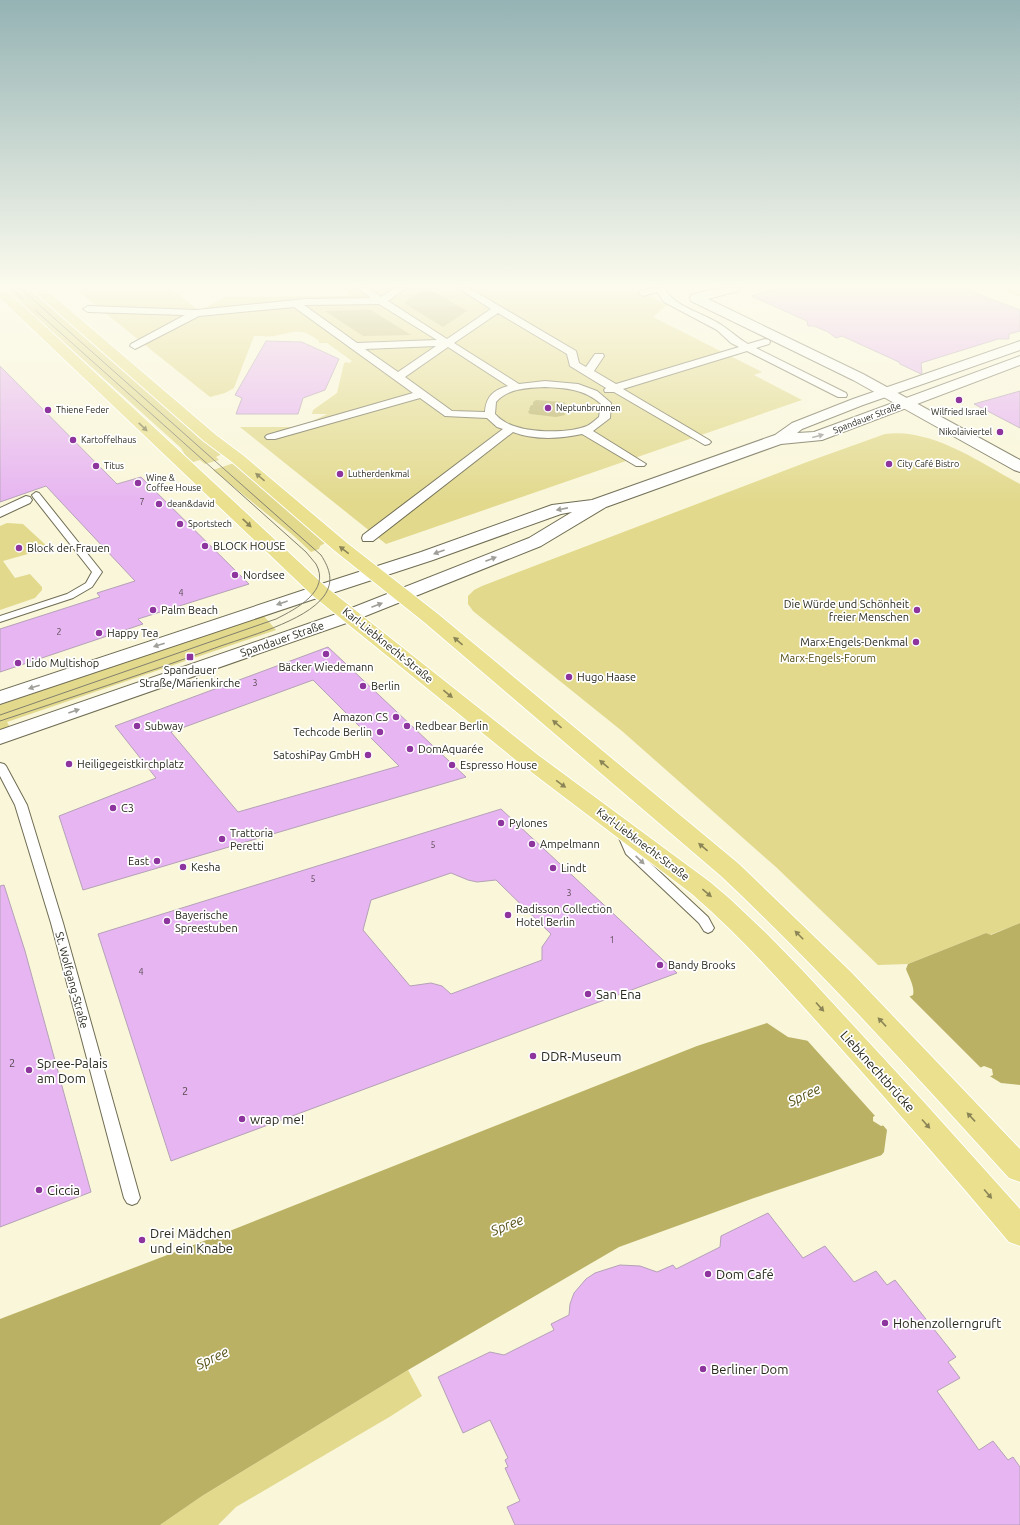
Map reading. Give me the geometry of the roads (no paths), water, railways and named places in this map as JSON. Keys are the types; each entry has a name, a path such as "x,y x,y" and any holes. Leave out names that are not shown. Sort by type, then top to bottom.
{"main road":[{"name":"Karl-Liebknecht-Straße","path":"72,359 319,591 351,615 530,760 720,903 794,978"},
{"path":"119,359 340,547 403,595 730,870 768,904 826,963 1020,1169"},
{"path":"821,359 858,377 1020,467"},
{"name":"Spandauer Straße","path":"0,698 319,591 375,574 558,509 600,503 779,439 798,426 885,392 983,359"},
{"name":"Spandauer Straße","path":"779,439 816,437 1019,361"},
{"name":"Spandauer Straße","path":"0,737 351,615 403,595 536,542 600,503"},
{"name":"Liebknechtbrücke","path":"794,978 963,1164 1020,1232"}],"street":[{"path":"373,359 449,414 490,415"},
{"path":"398,377 424,359"},
{"path":"473,359 516,387"},
{"path":"573,359 574,364 705,442"},
{"path":"588,372 597,359"},
{"path":"596,394 709,359"},
{"path":"772,359 842,395"},
{"path":"559,384 586,390 596,394 606,403 607,413 600,423 570,434 544,435 510,429 501,425 490,415 489,408 491,402 496,396 516,387 559,384"},
{"path":"271,437 422,394"},
{"path":"368,538 510,429"},
{"path":"584,430 640,464"},
{"path":"0,513 31,498"}],"lane":[{"path":"0,619 70,596 89,585 97,572 31,498"},
{"name":"St. Wolfgang-Straße","path":"0,766 21,805 28,827 57,923 132,1198"},
{"path":"620,827 630,851 704,920 708,928"}],"water":[{"name":"Neptunbrunnen","path":"536,400 564,402 568,406 566,408 568,408 566,412 564,412 565,415 556,417 530,414 528,412 529,409"},
{"name":"Spree","path":"1020,923 1020,1103 882,1155 754,1198 619,1247 408,1370 202,1496 160,1525 0,1525 0,1319 217,1236 697,1046 767,1023 788,1037 809,1041 913,995 912,985 906,969 908,964 986,933 991,935","holes":["984,1066 992,1069 993,1075 885,1125 881,1126 873,1121 873,1117 876,1115"]}],"tram line":[{"path":"0,715 276,619 293,610 309,598 319,583 319,574 316,564 306,552 90,359"},
{"path":"0,721 274,628 303,614 315,605 324,596 329,586 329,570 321,555 100,359"}],"place":[{"name":"Wilfried Israel","path":"959,400"},
{"name":"Neptunbrunnen","path":"548,408"},
{"name":"Thiene Feder","path":"48,410"},
{"name":"Nikolaiviertel","path":"1000,432"},
{"name":"Kartoffelhaus","path":"73,440"},
{"name":"City Café Bistro","path":"889,464"},
{"name":"Titus","path":"96,466"},
{"name":"Lutherdenkmal","path":"340,474"},
{"name":"Wine & Coffee House","path":"138,483"},
{"name":"dean&david","path":"159,504"},
{"name":"Sportstech","path":"180,524"},
{"name":"BLOCK HOUSE","path":"205,546"},
{"name":"Block der Frauen","path":"19,548"},
{"name":"Nordsee","path":"235,575"},
{"name":"Palm Beach","path":"153,610"},
{"name":"Die Würde und Schönheit freier Menschen","path":"917,610"},
{"name":"Happy Tea","path":"99,633"},
{"name":"Marx-Engels-Denkmal","path":"916,642"},
{"name":"Bäcker Wiedemann","path":"326,654"},
{"name":"Spandauer Straße/Marienkirche","path":"190,657"},
{"name":"Lido Multishop","path":"18,663"},
{"name":"Hugo Haase","path":"569,677"},
{"name":"Berlin","path":"363,686"},
{"name":"Amazon CS","path":"396,717"},
{"name":"Subway","path":"137,726"},
{"name":"Redbear Berlin","path":"407,726"},
{"name":"Techcode Berlin","path":"380,732"},
{"name":"DomAquarée","path":"410,749"},
{"name":"SatoshiPay GmbH","path":"368,755"},
{"name":"Heiligegeistkirchplatz","path":"69,764"},
{"name":"Espresso House","path":"452,765"},
{"name":"C3","path":"113,808"},
{"name":"Pylones","path":"501,823"},
{"name":"Trattoria Peretti","path":"222,839"},
{"name":"Ampelmann","path":"532,844"},
{"name":"East","path":"157,861"},
{"name":"Kesha","path":"183,867"},
{"name":"Lindt","path":"553,868"},
{"name":"Radisson Collection Hotel Berlin","path":"508,915"},
{"name":"Bayerische Spreestuben","path":"167,921"},
{"name":"Bandy Brooks","path":"660,965"},
{"name":"San Ena","path":"588,994"},
{"name":"DDR-Museum","path":"533,1056"},
{"name":"Spree-Palais am Dom","path":"29,1070"},
{"name":"wrap me!","path":"242,1119"},
{"name":"Ciccia","path":"39,1190"},
{"name":"Drei Mädchen und ein Knabe","path":"142,1240"},
{"name":"Dom Café","path":"708,1274"},
{"name":"Hohenzollerngruft","path":"885,1323"},
{"name":"Berliner Dom","path":"703,1369"}],"park label":[{"name":"Marx-Engels-Forum","path":"828,658"}]}
